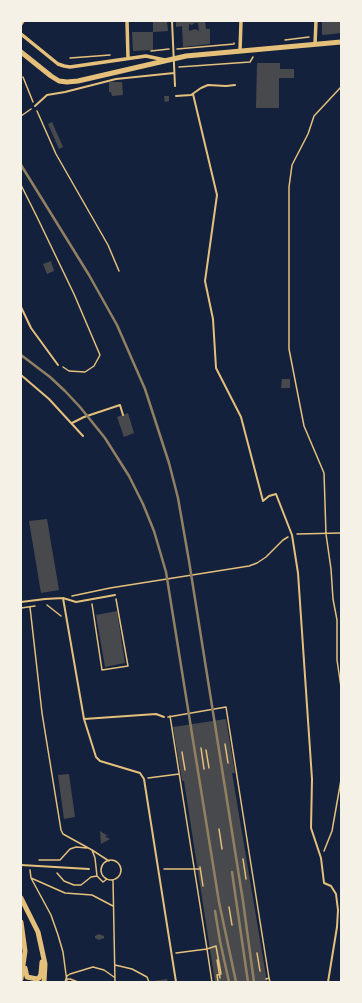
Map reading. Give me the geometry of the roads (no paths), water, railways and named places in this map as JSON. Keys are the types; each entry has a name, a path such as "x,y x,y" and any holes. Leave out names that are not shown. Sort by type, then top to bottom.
{"main road":[{"path":"21,52 51,76 59,81 67,82 78,81 186,56 341,42"},
{"path":"21,898 38,932 43,953 45,970 44,982"},
{"path":"21,922 25,944 21,979"},
{"path":"24,958 26,976 37,979 41,974 43,953"}],"street":[{"path":"127,21 128,58"},
{"path":"240,51 241,21"},
{"path":"315,44 316,21"},
{"path":"21,34 58,64 64,66 70,67 146,56 166,60"}],"lane":[{"path":"172,21 175,86"},
{"path":"35,106 47,95 116,79 174,73"},
{"path":"176,96 193,94 208,85 235,85"},
{"path":"193,94 218,195 205,281 213,319 216,368 241,417 263,501 269,496 276,494 292,535 298,573 312,779 311,828 322,858 324,883 331,886 336,894 338,910 337,927 328,982"},
{"path":"21,307 31,328 58,364"},
{"path":"21,375 49,399 83,436"},
{"path":"72,423 84,417 120,406 122,415"},
{"path":"21,602 63,598 76,602 115,595"},
{"path":"63,598 84,719 95,755 98,760 140,773 144,779 176,982"},
{"path":"84,719 156,714 164,717"},
{"path":"21,865 89,869"}],"railway":[{"path":"21,165 89,275 117,325 145,389 169,463 178,498 189,561 243,901 254,982"},
{"path":"21,355 50,377 65,391 105,438 129,476 154,531 166,572 219,902 236,982"},
{"path":"232,872 248,982"},
{"path":"215,911 229,982"}]}
